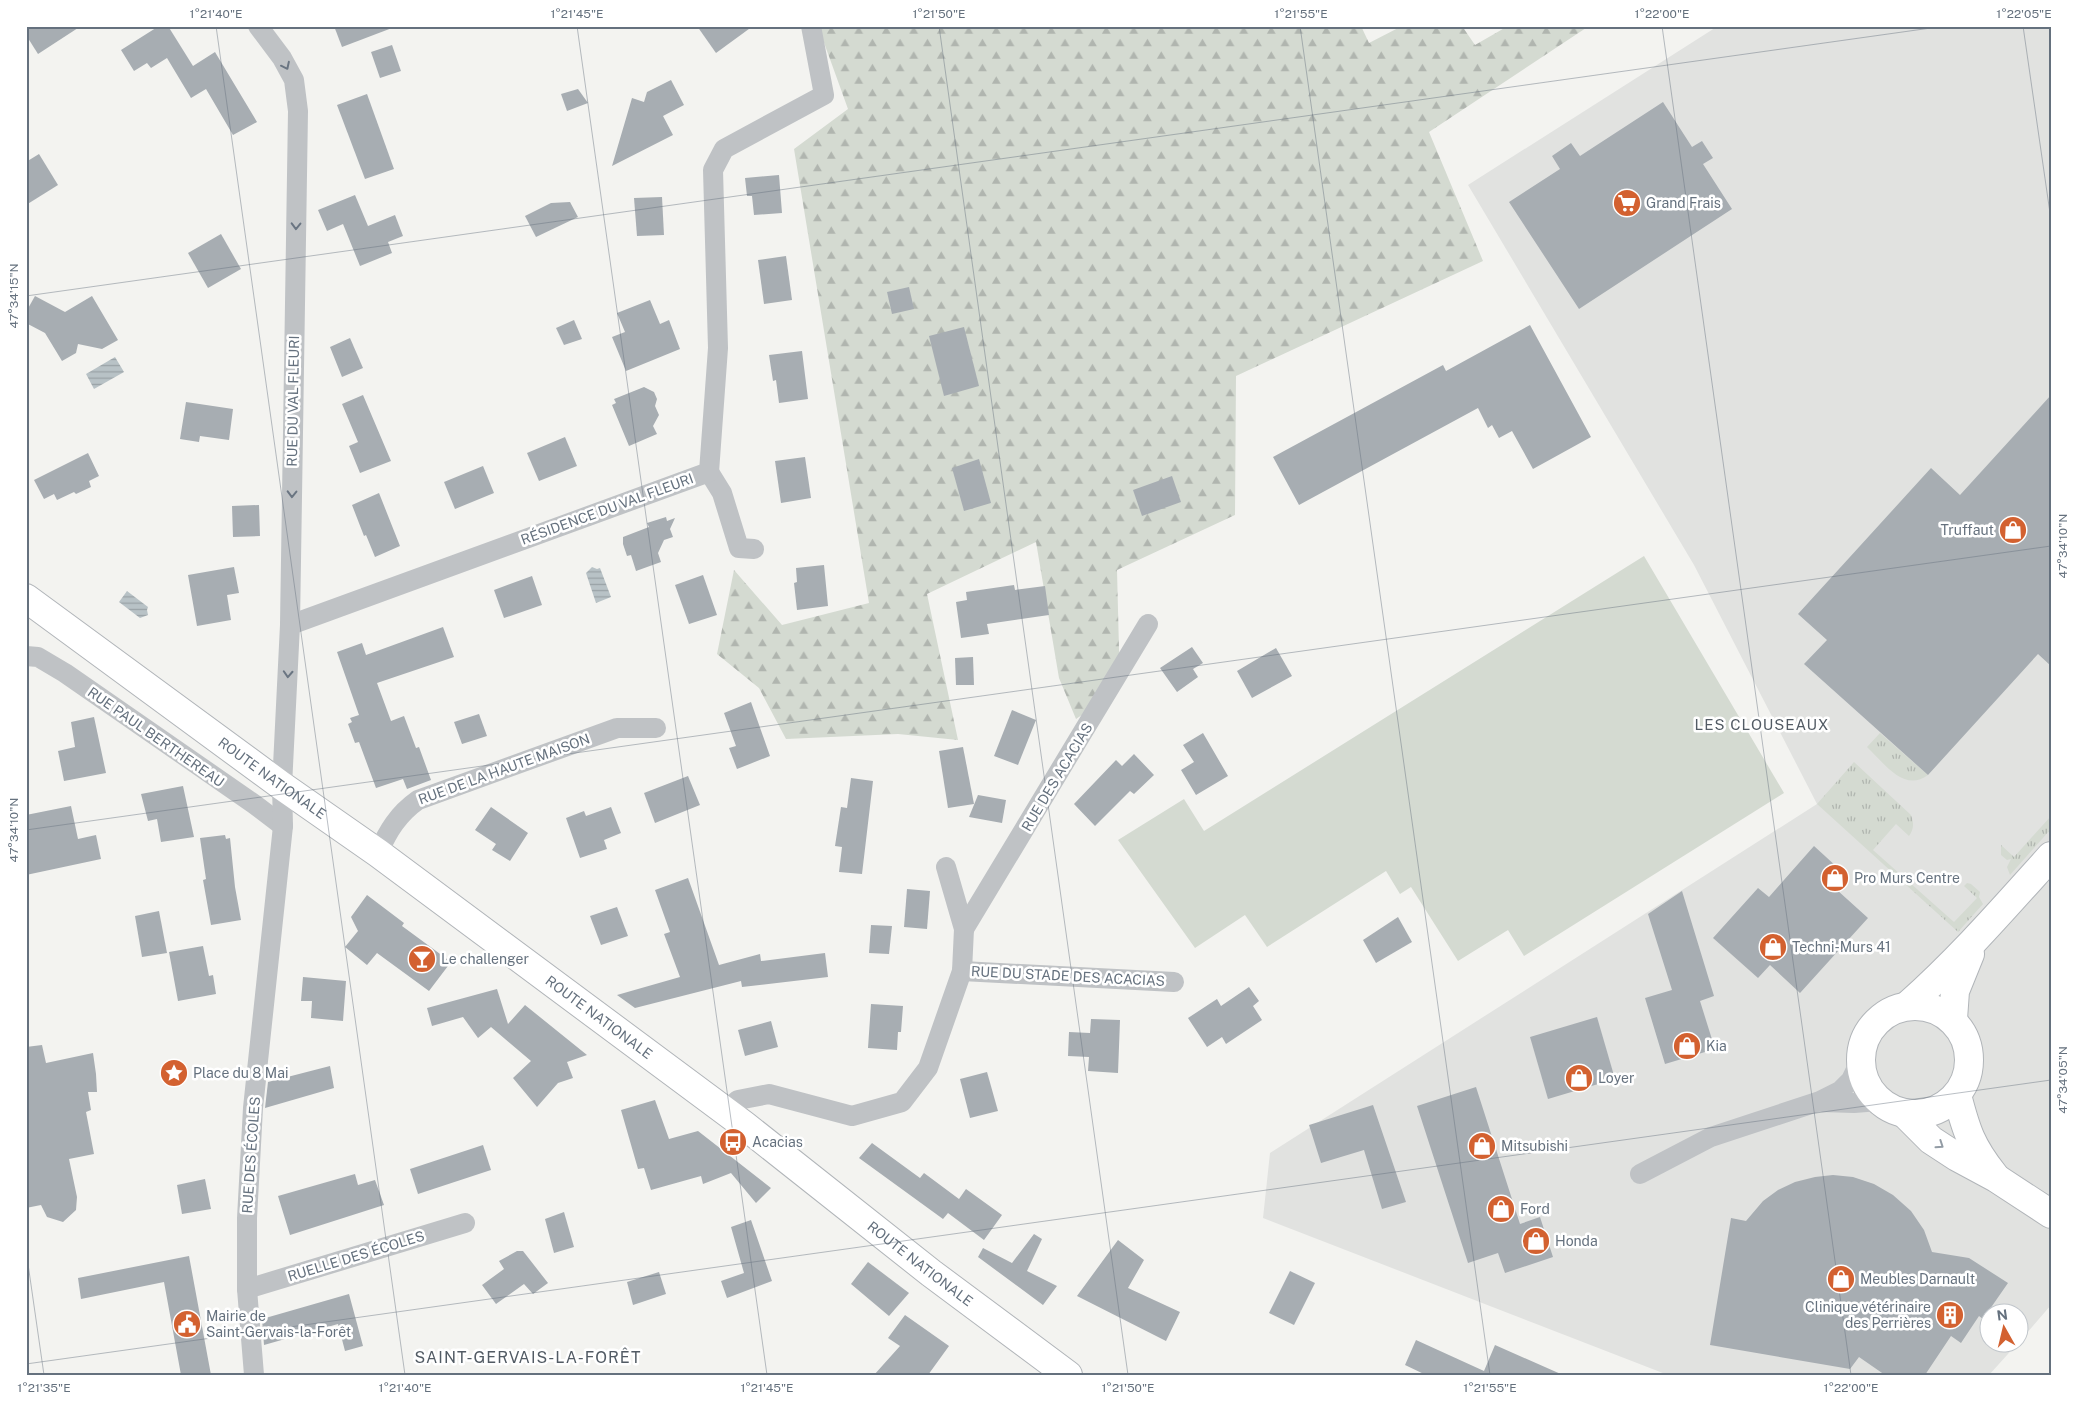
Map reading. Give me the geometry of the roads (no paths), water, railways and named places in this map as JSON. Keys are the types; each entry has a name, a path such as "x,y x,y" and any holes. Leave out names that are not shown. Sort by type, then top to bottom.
{"main road":[{"name":"ROUTE NATIONALE","path":"26,598 282,786 378,853 765,1140 930,1273 1068,1375"},
{"path":"1908,1005 1932,1007 1953,1019 1963,1032 1969,1048 1970,1064 1966,1080 1957,1095 1942,1107 1923,1114 1904,1113 1891,1108 1879,1101 1866,1083 1860,1061 1862,1045 1869,1030 1879,1018 1893,1010 1908,1005 1941,976 2051,856"},
{"path":"1953,1019 1955,991 1976,940"},
{"path":"1957,1095 1966,1131 1979,1156 1996,1178"},
{"path":"1904,1113 1932,1140 1957,1157 1996,1178 2051,1214"}],"street":[{"name":"RUE DU VAL FLEURI","path":"258,26 282,58 294,80 298,111 290,625 282,786"},
{"name":"RÉSIDENCE DU VAL FLEURI","path":"290,625 709,472 718,348 713,170 724,149 824,96 812,30"},
{"path":"709,472 722,493 739,548 754,549"},
{"name":"RUE DES ACACIAS","path":"964,928 1148,624"},
{"name":"RUE PAUL BERTHEREAU","path":"26,656 38,657 65,673 283,826"},
{"name":"RUE DE LA HAUTE MAISON","path":"378,853 388,830 403,810 418,800 617,728 656,728"},
{"name":"RUE DES ÉCOLES","path":"254,1375 247,1289 247,1218 253,1108 283,826 282,786"},
{"name":"RUE DES ACACIAS","path":"725,1111 738,1100 769,1094 852,1116 902,1102 928,1068 962,971 964,928 946,867"},
{"name":"RUE DU STADE DES ACACIAS","path":"962,971 1174,982"},
{"path":"1640,1174 1711,1137 1820,1101 1840,1091 1851,1080 1860,1061"},
{"path":"1820,1101 1854,1103 1879,1101"},
{"name":"RUELLE DES ÉCOLES","path":"247,1289 465,1223"}],"place":[{"name":"Grand Frais","path":"1627,203"},
{"name":"Truffaut","path":"2013,530"},
{"name":"Pro Murs Centre","path":"1835,878"},
{"name":"Techni-Murs 41","path":"1773,947"},
{"name":"Le challenger","path":"422,959"},
{"name":"Kia","path":"1687,1046"},
{"name":"Place du 8 Mai","path":"174,1073"},
{"name":"Loyer","path":"1579,1078"},
{"name":"Acacias","path":"733,1142"},
{"name":"Mitsubishi","path":"1482,1146"},
{"name":"Ford","path":"1501,1209"},
{"name":"Honda","path":"1536,1241"},
{"name":"Meubles Darnault","path":"1841,1279"},
{"name":"Clinique vétérinaire des Perrières","path":"1950,1315"},
{"name":"Mairie de Saint-Gervais-la-Forêt","path":"187,1324"}],"district":[{"name":"LES CLOUSEAUX","path":"1762,725"},
{"name":"SAINT-GERVAIS-LA-FORÊT","path":"528,1357"}]}
